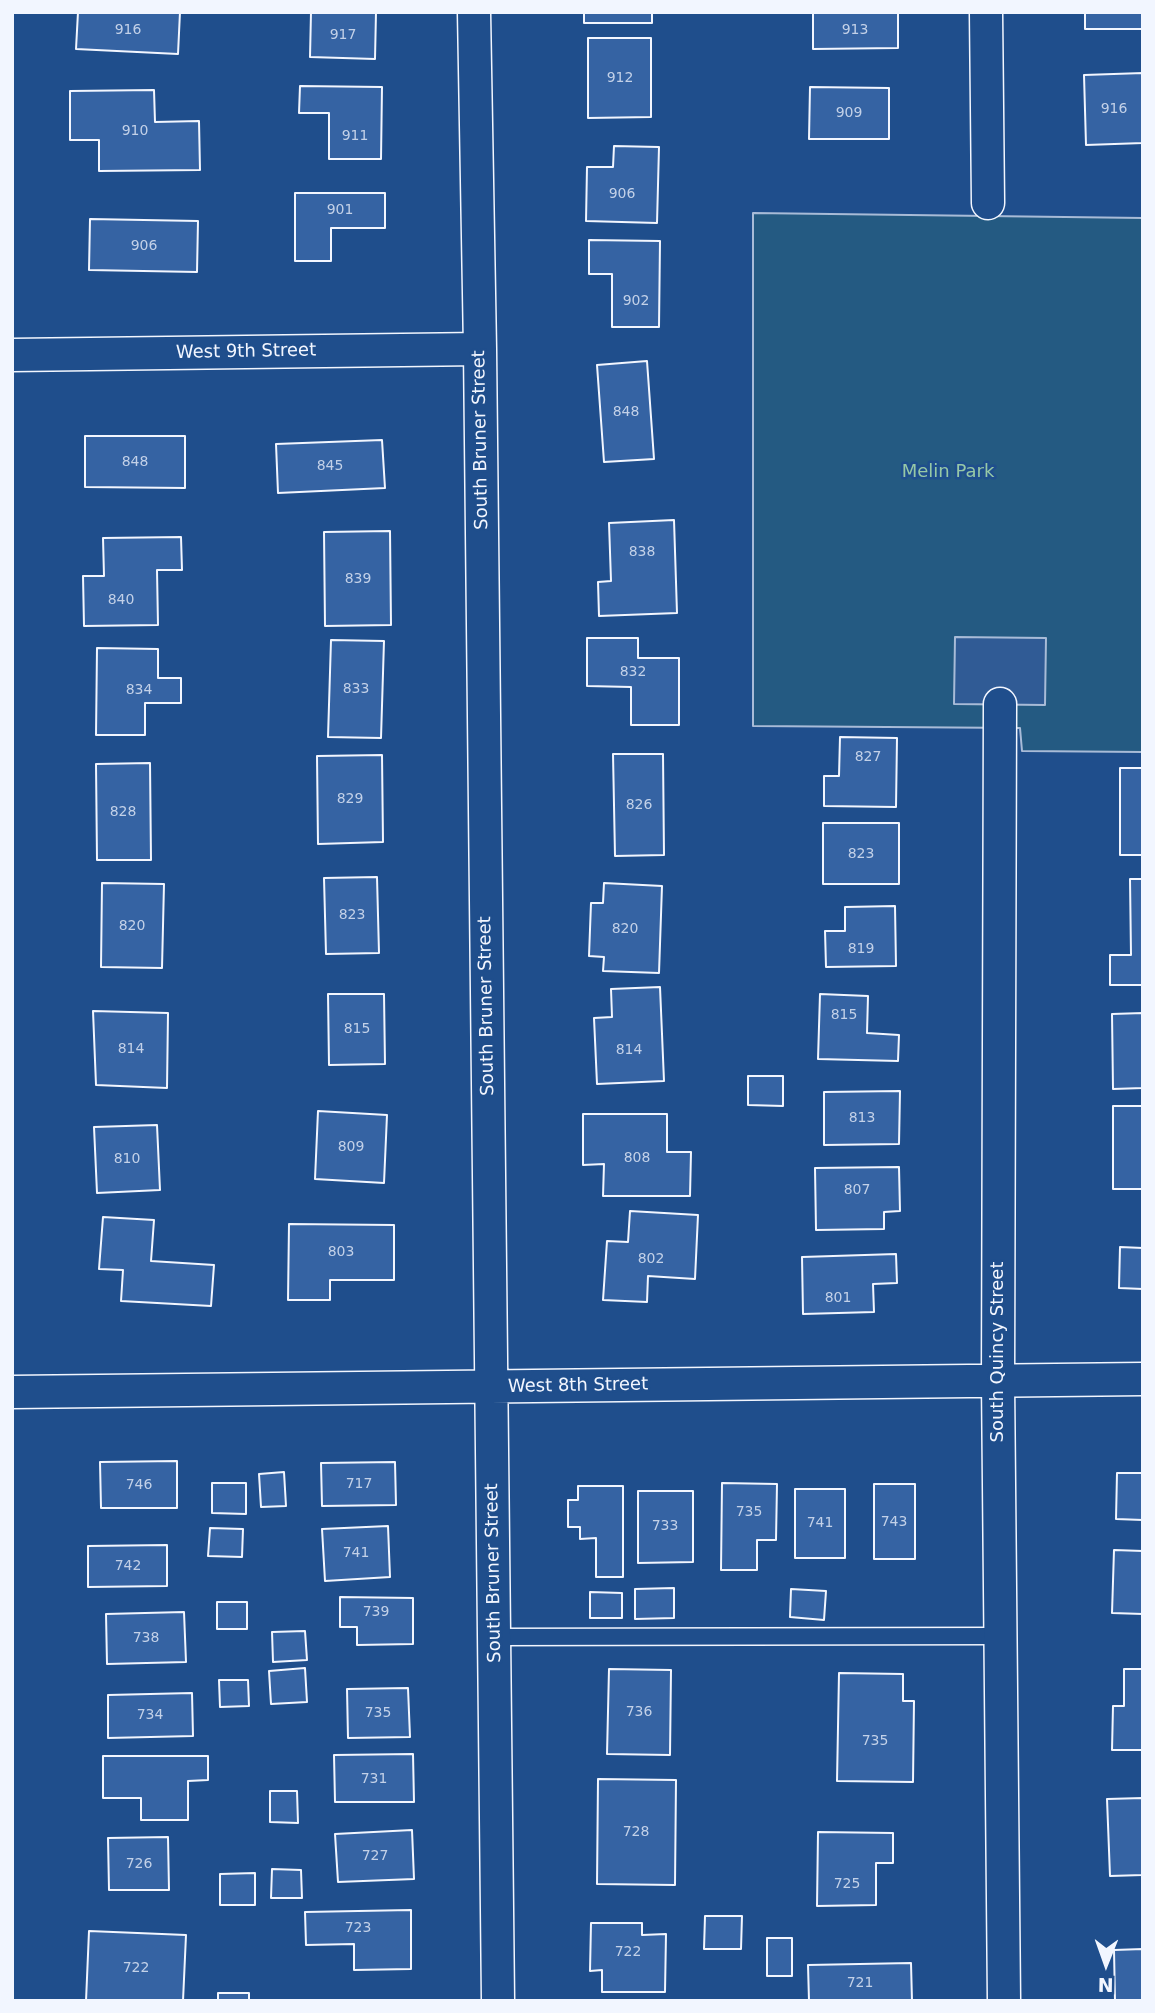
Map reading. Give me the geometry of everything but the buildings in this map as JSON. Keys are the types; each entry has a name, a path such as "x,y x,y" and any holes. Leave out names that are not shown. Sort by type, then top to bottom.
{"street":[{"name":"South Bruner Street","path":"474,12 498,2001"},
{"path":"986,12 988,202"},
{"name":"West 9th Street","path":"12,355 480,349"},
{"name":"South Quincy Street","path":"1000,704 998,1381 1004,2001"},
{"name":"West 8th Street","path":"12,1392 1143,1380"}],"lane":[{"path":"494,1637 1000,1636"}],"green space":[{"name":"Melin Park","path":"753,213 1143,218 1143,752 1022,751 1020,728 753,726"}],"shaded area":[{"path":"955,637 1046,638 1045,705 954,704"}]}
